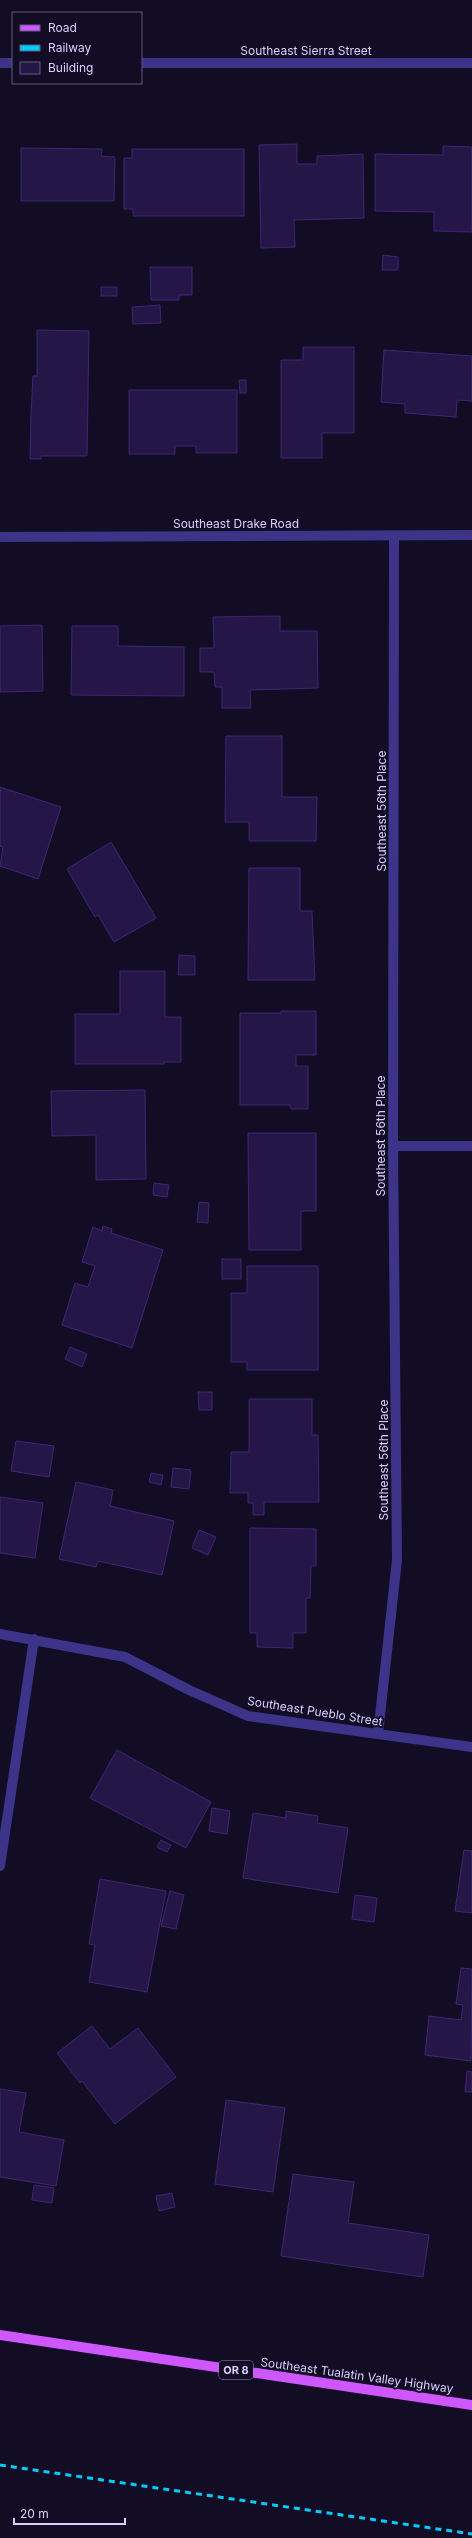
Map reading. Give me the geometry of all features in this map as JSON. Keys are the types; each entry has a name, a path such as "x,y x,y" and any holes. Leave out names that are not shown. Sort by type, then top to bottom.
{"main road":[{"name":"Southeast Tualatin Valley Highway","path":"0,2335 472,2405"}],"street":[{"path":"0,63 12,63"},
{"name":"Southeast Sierra Street","path":"142,63 472,63"},
{"name":"Southeast Drake Road","path":"0,537 472,535"},
{"name":"Southeast 56th Place","path":"378,1734 396,1560 393,1146 394,536"},
{"path":"393,1146 472,1146"},
{"name":"Southeast Pueblo Street","path":"0,1634 34,1639 125,1657 189,1690 248,1716 472,1747"},
{"path":"0,1866 34,1639"}],"building":[{"path":"297,144 297,164 317,164 317,156 363,154 364,218 294,220 295,247 261,248 259,145"},
{"path":"443,146 472,147 472,232 434,231 434,212 375,211 375,154 443,155"},
{"path":"21,148 102,149 101,156 115,157 114,201 21,201"},
{"path":"132,149 244,149 244,216 133,216 133,209 124,209 124,158 132,158"},
{"path":"383,255 398,257 398,270 382,270"},
{"path":"150,267 192,267 192,295 179,295 179,300 151,300"},
{"path":"101,287 117,287 117,296 101,296"},
{"path":"160,305 161,323 133,324 132,307"},
{"path":"37,330 89,331 87,456 41,456 41,459 30,459 33,376 37,376"},
{"path":"303,347 354,347 354,433 322,433 322,458 281,458 281,360 303,360"},
{"path":"384,350 472,356 472,401 457,400 456,417 405,413 405,404 381,402"},
{"path":"239,380 246,380 246,393 240,393"},
{"path":"129,390 237,390 237,453 196,453 196,446 175,446 175,454 129,454"},
{"path":"280,616 280,631 317,631 318,688 250,690 251,708 222,708 222,687 215,687 214,672 200,672 200,648 214,648 213,617"},
{"path":"42,625 43,691 0,692 0,626"},
{"path":"72,626 118,626 118,646 184,647 184,696 71,695"},
{"path":"226,736 282,736 282,797 317,797 316,841 249,841 249,822 225,822"},
{"path":"0,787 61,807 38,879 0,866 3,847 0,846"},
{"path":"111,842 156,918 114,942 98,915 95,917 67,869"},
{"path":"249,868 300,868 300,911 312,911 315,980 248,980"},
{"path":"179,955 195,956 195,975 178,975"},
{"path":"120,971 165,971 165,1017 181,1017 181,1062 164,1062 164,1064 75,1064 75,1014 120,1014"},
{"path":"281,1011 316,1011 316,1055 296,1055 296,1066 308,1066 308,1109 291,1109 290,1105 240,1105 240,1013 281,1013"},
{"path":"145,1090 146,1179 96,1180 96,1135 52,1136 51,1091"},
{"path":"248,1133 316,1133 316,1211 301,1211 301,1250 249,1250"},
{"path":"154,1183 169,1185 167,1197 153,1195"},
{"path":"199,1202 209,1203 208,1223 197,1222"},
{"path":"103,1226 112,1229 111,1233 163,1250 132,1348 62,1325 75,1283 88,1287 95,1266 82,1262 93,1227 102,1231"},
{"path":"222,1259 241,1259 241,1279 222,1279"},
{"path":"247,1266 318,1266 318,1370 247,1370 247,1362 231,1362 231,1293 247,1293"},
{"path":"70,1347 87,1354 82,1367 65,1359"},
{"path":"198,1392 212,1392 212,1410 199,1410"},
{"path":"249,1399 312,1399 312,1435 318,1435 319,1502 264,1502 264,1515 253,1515 253,1503 248,1503 248,1493 230,1493 231,1452 249,1452"},
{"path":"16,1441 54,1446 49,1477 11,1471"},
{"path":"173,1468 191,1470 189,1489 171,1487"},
{"path":"151,1473 163,1475 161,1485 149,1482"},
{"path":"76,1482 113,1490 110,1506 174,1521 162,1575 98,1561 96,1567 59,1559"},
{"path":"0,1497 43,1503 35,1558 0,1553"},
{"path":"250,1528 316,1529 316,1566 311,1566 310,1598 306,1598 306,1633 293,1633 293,1648 257,1647 257,1633 250,1633"},
{"path":"199,1530 216,1537 208,1555 192,1548"},
{"path":"117,1750 211,1802 186,1848 90,1798"},
{"path":"212,1808 230,1811 227,1834 209,1831"},
{"path":"286,1811 318,1816 317,1823 348,1828 338,1893 243,1878 253,1813 286,1818"},
{"path":"161,1840 171,1845 167,1852 157,1847"},
{"path":"464,1850 472,1851 472,1913 455,1911"},
{"path":"100,1879 166,1891 147,1992 89,1982 95,1945 89,1944"},
{"path":"170,1891 184,1895 176,1929 161,1926"},
{"path":"355,1895 377,1898 374,1922 352,1919"},
{"path":"461,1968 472,1969 471,2061 425,2055 429,2016 461,2020 463,2005 456,2004"},
{"path":"92,2026 110,2049 138,2028 176,2077 115,2124 82,2081 80,2083 57,2053"},
{"path":"467,2071 472,2072 472,2092 465,2092"},
{"path":"0,2089 26,2093 19,2132 64,2140 56,2186 0,2177"},
{"path":"226,2100 285,2108 273,2192 215,2184"},
{"path":"293,2174 354,2182 348,2223 429,2235 423,2277 281,2256"},
{"path":"34,2185 54,2188 52,2203 32,2200"},
{"path":"172,2193 175,2207 159,2211 156,2196"}],"railway":[{"path":"0,2465 472,2534"}]}
